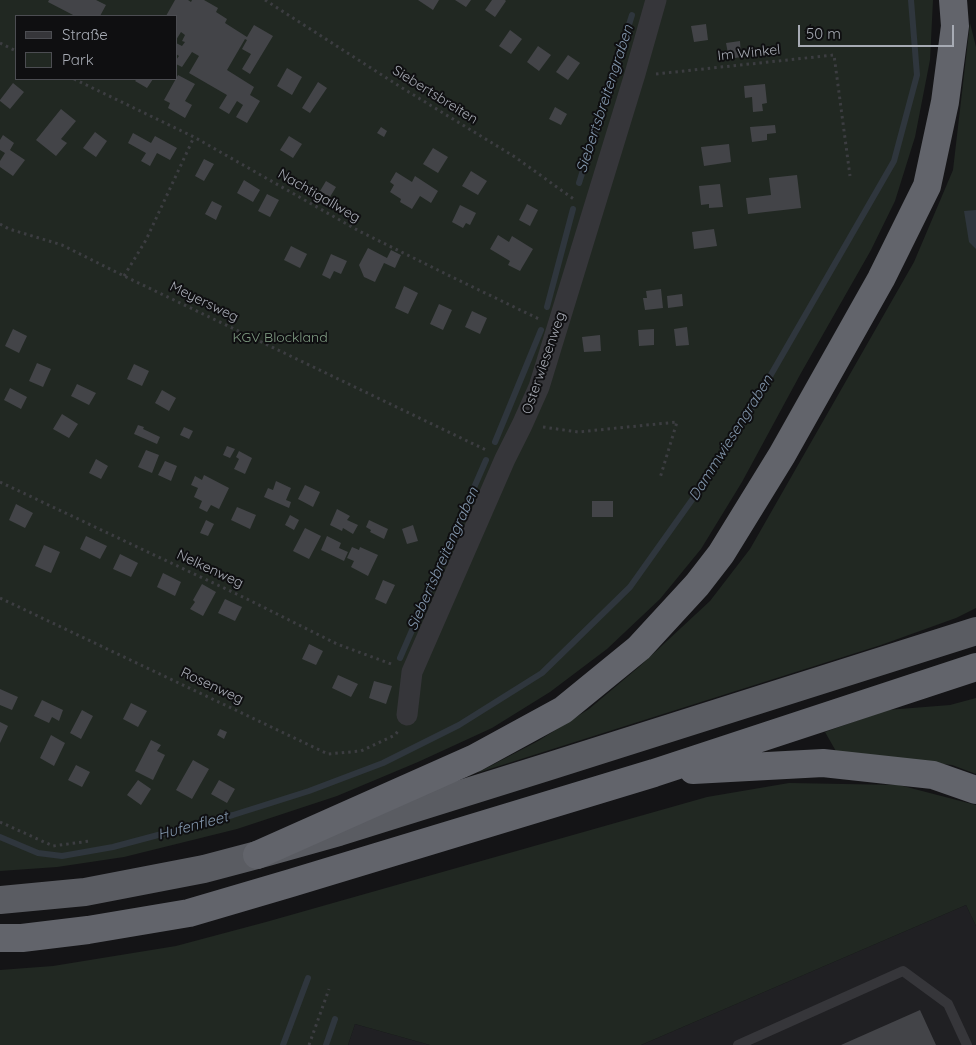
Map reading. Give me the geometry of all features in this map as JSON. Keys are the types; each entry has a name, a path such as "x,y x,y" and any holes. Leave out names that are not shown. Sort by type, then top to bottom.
{"highway":[{"path":"257,855 475,758 563,710 638,648 697,586 721,554 792,438 881,279 927,186 945,102 955,26 953,0"},
{"path":"0,900 110,888 204,869 257,855 349,829 976,631"},
{"path":"0,938 22,938 88,930 189,913 654,772 976,667"},
{"path":"654,772 823,762 934,775 976,790"}],"street":[{"name":"Osterwiesenweg","path":"407,715 412,672 505,459 539,387 656,0"}],"lane":[{"path":"738,1045 904,972 948,1004 967,1045"}],"path":[{"name":"Siebertsbreiten","path":"265,0 398,86 515,157 592,211"},
{"path":"0,43 15,50"},
{"name":"Im Winkel","path":"635,74 658,74 834,55 850,176"},
{"name":"Nachtigallweg","path":"76,80 194,137 359,231 557,327"},
{"path":"124,276 146,240 194,137"},
{"name":"Meyersweg","path":"0,224 9,229 62,245 505,459"},
{"path":"522,425 578,432 676,422 660,478"},
{"name":"Nelkenweg","path":"0,482 246,598 336,644 412,672"},
{"name":"Rosenweg","path":"0,598 328,754 361,751 395,735 407,715"},
{"path":"0,822 53,846 90,841"},
{"path":"309,1045 329,988"}],"shaded area":[{"path":"976,210 976,249 969,242 964,211"},
{"path":"966,905 976,926 976,1045 641,1045"},
{"path":"355,1024 430,1045 348,1045"}],"green space":[{"name":"KGV Blockland","path":"0,0 933,0 930,60 915,137 895,201 871,250 742,482 701,549 660,599 607,649 550,692 492,728 418,762 337,796 237,829 124,857 57,867 0,871"},
{"path":"970,23 976,47 976,608 956,618 881,645 477,773 538,741 589,709 640,666 710,601 750,549 914,262 953,170"},
{"path":"976,698 976,774 952,765 837,753 825,732 887,710 950,705"},
{"path":"789,783 899,785 976,805 976,926 966,905 641,1045 430,1045 355,1024 348,1045 0,1045 0,970 53,966 176,946 707,797"}],"building":[{"path":"49,0 96,0 106,5 101,15 73,15 48,2"},
{"path":"175,0 188,0 191,2 192,0 204,0 218,8 216,12 227,19 225,23 247,37 254,25 273,36 250,74 242,69 251,54 242,49 247,40 245,39 227,70 254,87 250,95 260,101 247,123 236,117 243,105 237,101 229,114 219,108 227,95 189,73 199,56 192,52 182,67 178,65 178,44 182,46 185,42 182,41 185,35 181,32 178,37 178,15 167,15"},
{"path":"418,0 439,0 433,10"},
{"path":"455,0 471,0 466,7"},
{"path":"492,0 506,1 495,17 485,10"},
{"path":"706,24 708,40 694,42 691,26"},
{"path":"510,30 522,39 511,54 499,46"},
{"path":"740,41 741,57 729,59 726,43"},
{"path":"538,46 551,55 539,71 527,62"},
{"path":"568,55 580,63 568,80 556,72"},
{"path":"287,68 302,77 292,95 277,86"},
{"path":"178,75 195,84 185,101 192,105 185,118 168,108 170,103 164,100 175,80 178,80"},
{"path":"136,80 152,80 147,88"},
{"path":"318,82 327,88 310,113 302,108"},
{"path":"13,83 24,92 10,109 0,100"},
{"path":"765,84 767,103 762,104 763,111 753,112 752,97 745,98 744,86"},
{"path":"555,107 567,114 561,125 549,119"},
{"path":"61,109 76,121 61,139 67,143 56,156 36,140"},
{"path":"775,125 776,133 767,134 767,140 752,142 750,127"},
{"path":"381,127 387,131 384,137 377,133"},
{"path":"95,132 107,141 96,157 83,148"},
{"path":"133,133 151,143 155,136 177,148 170,160 157,153 150,166 141,161 146,153 128,143"},
{"path":"3,135 14,143 10,150 25,160 13,176 0,167 0,161 5,153 0,150 0,140"},
{"path":"289,136 302,144 293,158 280,150"},
{"path":"729,144 731,162 704,166 701,147"},
{"path":"433,148 448,157 438,173 423,164"},
{"path":"204,159 214,164 204,181 195,176"},
{"path":"471,171 487,181 478,195 462,186"},
{"path":"396,172 412,182 415,176 438,191 431,203 420,196 412,209 400,202 401,199 390,192 394,185 390,182"},
{"path":"797,175 801,208 748,214 746,198 771,195 769,178"},
{"path":"244,180 260,190 253,202 237,193"},
{"path":"326,181 336,187 330,197 320,191"},
{"path":"720,184 723,207 709,208 709,204 701,205 699,186"},
{"path":"267,194 279,200 270,217 258,211"},
{"path":"212,201 222,206 216,220 205,214"},
{"path":"527,204 538,210 530,226 519,220"},
{"path":"460,205 476,213 470,225 466,223 463,228 452,222"},
{"path":"714,229 717,246 694,249 692,232"},
{"path":"498,235 509,242 512,236 533,249 520,271 508,265 510,261 490,249"},
{"path":"291,246 307,254 300,268 284,260"},
{"path":"368,248 387,258 391,250 401,255 395,268 384,263 375,282 364,277 359,265"},
{"path":"331,254 347,261 341,274 334,271 330,279 322,275"},
{"path":"404,286 418,293 408,314 395,308"},
{"path":"661,289 663,308 645,310 643,298 647,298 646,291"},
{"path":"682,294 683,306 668,308 667,296"},
{"path":"439,304 452,310 443,330 430,324"},
{"path":"472,311 487,318 480,334 465,327"},
{"path":"687,327 689,345 676,346 674,329"},
{"path":"13,329 27,336 19,353 5,346"},
{"path":"654,329 654,345 639,346 638,330"},
{"path":"600,335 601,351 584,352 582,337"},
{"path":"37,363 51,369 43,387 29,381"},
{"path":"134,364 149,371 142,386 127,379"},
{"path":"77,384 96,393 89,405 71,396"},
{"path":"10,388 27,397 21,409 4,400"},
{"path":"162,390 176,398 169,411 155,403"},
{"path":"62,414 78,424 69,438 53,429"},
{"path":"138,425 160,437 157,444 134,434"},
{"path":"184,427 193,431 189,439 180,435"},
{"path":"227,446 235,449 230,458 223,455"},
{"path":"146,450 159,455 152,473 138,467"},
{"path":"239,451 252,458 245,474 234,469 239,459 236,457"},
{"path":"96,459 108,466 101,479 89,473"},
{"path":"165,461 177,466 171,481 158,475"},
{"path":"204,475 229,488 219,509 211,505 207,512 199,508 202,501 194,497 198,488 191,485 195,476 202,480"},
{"path":"276,481 291,488 286,500 291,502 289,508 264,497 268,488 273,490"},
{"path":"305,485 320,492 313,507 298,499"},
{"path":"592,501 613,501 613,517 592,517"},
{"path":"16,504 33,513 25,528 9,520"},
{"path":"237,507 256,515 250,529 231,520"},
{"path":"337,509 350,516 347,520 358,525 353,534 343,528 342,531 330,525"},
{"path":"290,515 299,520 294,530 285,525"},
{"path":"206,520 214,524 208,536 200,533"},
{"path":"369,520 388,529 384,539 370,532 371,530 366,527"},
{"path":"413,525 418,541 407,544 402,529"},
{"path":"305,528 321,536 309,559 293,551"},
{"path":"86,536 107,546 100,559 80,549"},
{"path":"327,536 341,543 339,548 348,552 344,561 321,550"},
{"path":"44,545 60,552 51,573 35,566"},
{"path":"352,547 359,550 360,547 378,555 368,576 351,567 354,561 347,558"},
{"path":"120,554 138,563 131,577 113,569"},
{"path":"163,573 181,582 175,596 157,587"},
{"path":"383,580 395,585 386,604 375,599"},
{"path":"202,584 216,592 203,616 190,609"},
{"path":"225,599 242,607 235,621 218,613"},
{"path":"309,644 323,651 316,665 302,659"},
{"path":"338,675 358,684 351,697 332,688"},
{"path":"374,681 392,686 386,704 369,698"},
{"path":"0,689 18,697 12,710 0,705"},
{"path":"42,700 63,710 59,721 52,717 49,723 34,716"},
{"path":"131,703 147,711 138,727 123,719"},
{"path":"82,710 93,716 81,739 70,733"},
{"path":"0,722 8,726 0,743"},
{"path":"220,729 227,732 224,739 217,735"},
{"path":"51,735 65,743 54,766 40,758"},
{"path":"151,740 161,745 157,751 165,755 153,780 135,771"},
{"path":"193,760 209,769 192,799 176,790"},
{"path":"76,765 90,772 82,787 68,780"},
{"path":"138,780 151,789 141,805 127,795"},
{"path":"219,780 235,789 227,803 211,794"},
{"path":"920,1010 936,1045 841,1045"}],"waterway":[{"name":"Dammwiesengraben","path":"0,837 38,853 62,856 113,847 233,815 309,791 383,763 459,725 542,673 630,587 709,476 750,411 894,161 917,75 911,0"},
{"name":"Siebertsbreitengraben","path":"579,183 632,15"},
{"name":"Siebertsbreitengraben","path":"547,307 573,209"},
{"name":"Siebertsbreitengraben","path":"495,442 541,330"},
{"name":"Siebertsbreitengraben","path":"400,658 486,460"},
{"path":"283,1045 308,978"},
{"path":"326,1045 335,1019"}],"water label":[{"name":"Hufenfleet","path":"193,826"}]}
